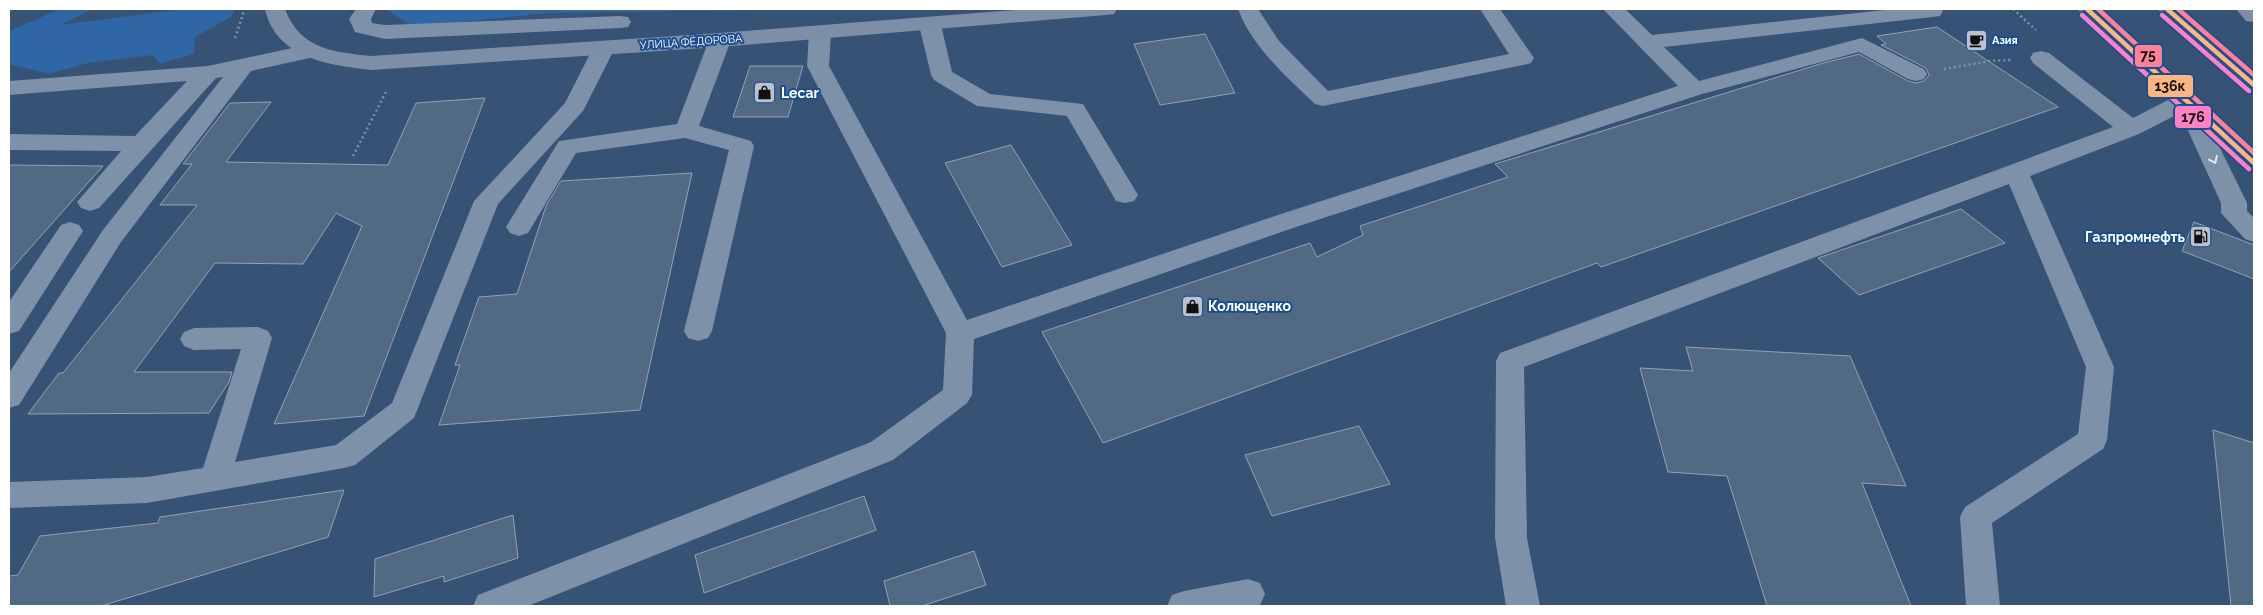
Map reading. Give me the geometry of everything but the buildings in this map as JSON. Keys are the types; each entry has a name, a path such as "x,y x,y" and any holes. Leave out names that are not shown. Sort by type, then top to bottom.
{"main road":[{"name":"УЛИЦА ФЁДОРОВА","path":"275,9 283,32 311,51 347,60 371,63 401,63 820,33 1042,12 1106,9"},
{"path":"2087,9 2254,163"},
{"path":"2166,9 2254,85"},
{"path":"2248,9 2254,16"}],"lane":[{"path":"366,9 360,19 363,27 385,32 620,22"},
{"path":"1248,9 1252,19 1272,48 1323,98 1523,58 1490,9"},
{"path":"1613,9 1694,89"},
{"path":"2248,9 2254,10"},
{"path":"1647,42 1932,11"},
{"path":"930,24 942,75 985,101 1075,109 1125,195"},
{"path":"490,606 882,451 957,395 960,333 818,66 820,33"},
{"path":"686,130 720,40"},
{"path":"960,333 1287,221 1694,89 1862,45 1916,74"},
{"path":"9,495 147,490 344,456 404,410 487,201 575,106 604,48"},
{"path":"9,88 208,73 311,51"},
{"path":"2041,58 2131,129"},
{"path":"9,397 112,236 243,66"},
{"path":"90,202 141,144 208,73"},
{"path":"1523,606 1511,538 1510,361 2131,129 2186,100 2234,203 2234,213 2254,233"},
{"path":"519,227 568,146 686,130 742,146 698,330"},
{"path":"9,142 141,144"},
{"path":"1983,606 1976,517 2092,440 2100,367 2017,173"},
{"path":"9,324 70,231"},
{"path":"194,339 258,338 215,478"},
{"path":"1184,606 1248,594"}],"path":[{"path":"1916,74 1990,60 2041,58"},
{"path":"353,156 401,63"}],"shaded area":[{"path":"60,9 92,9 60,25 183,9 235,9 231,17 195,37 194,54 160,64 153,55 88,63 49,74 9,64 9,31"},
{"path":"385,9 841,9 548,13 414,27"}],"transit line":[{"name":"136к","path":"2087,9 2254,163"},
{"name":"75","path":"2098,9 2254,153"},
{"name":"136к","path":"2167,9 2254,85"},
{"name":"75","path":"2178,9 2254,75"},
{"name":"176","path":"2082,15 2249,169"},
{"name":"176","path":"2162,15 2249,91"}],"place":[{"name":"Азия","path":"1976,40"},
{"name":"Lecar","path":"765,93"},
{"name":"Газпромнефть","path":"2201,237"},
{"name":"Колющенко","path":"1192,306"}]}
